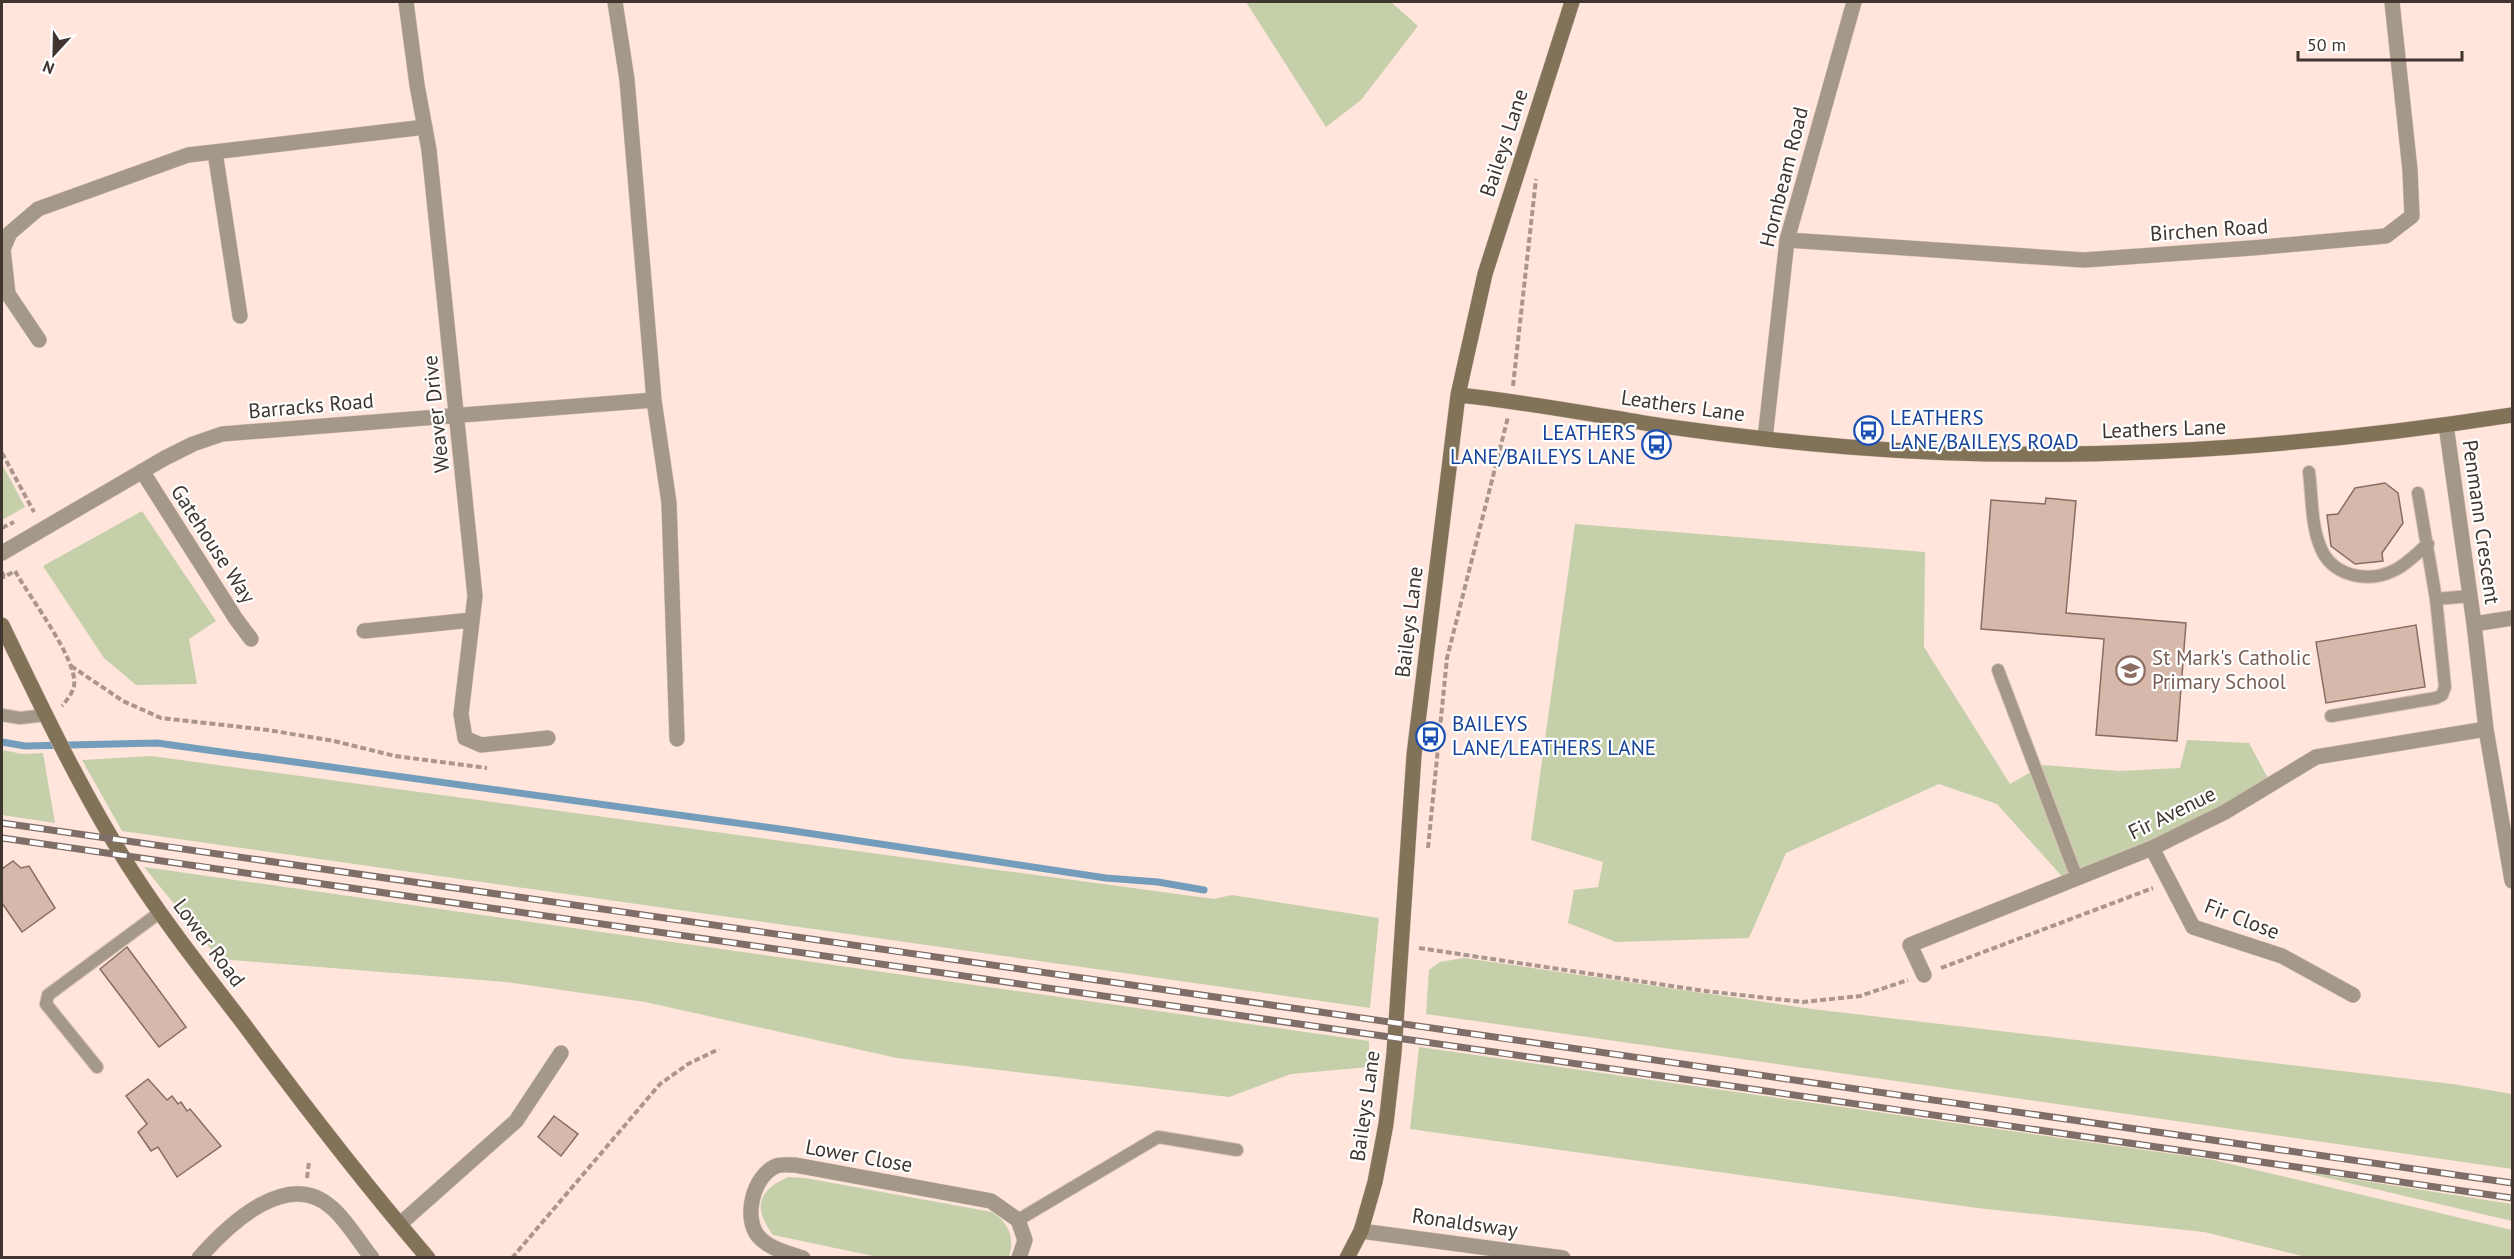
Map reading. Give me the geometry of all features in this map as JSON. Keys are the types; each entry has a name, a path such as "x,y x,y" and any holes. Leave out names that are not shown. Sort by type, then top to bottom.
{"street":[{"name":"Weaver Drive","path":"406,2 429,150 475,596 461,714 465,738 481,745 548,738"},
{"path":"615,2 627,80 654,400 669,503 677,739"},
{"name":"Baileys Lane","path":"1347,1257 1361,1231 1375,1182 1386,1124 1394,1053 1414,755 1458,395 1485,274 1572,2"},
{"name":"Hornbeam Road","path":"1765,439 1787,240 1854,2"},
{"name":"Birchen Road","path":"1787,240 2084,260 2386,236 2412,216 2410,170 2392,2"},
{"path":"39,340 8,294 3,249 10,232 38,209 188,155 425,127"},
{"path":"214,152 240,316"},
{"name":"Leathers Lane","path":"1458,395 1765,439 1929,451 2019,454 2224,449 2334,440 2512,415"},
{"name":"Barracks Road","path":"2,553 142,471 193,444 222,434 654,400"},
{"name":"Penmann Crescent","path":"2446,425 2474,624 2486,729 2512,881"},
{"name":"Gatehouse Way","path":"142,471 251,639"},
{"name":"Penmann Crescent","path":"2474,624 2512,618"},
{"path":"364,631 472,620"},
{"name":"Lower Road","path":"2,625 73,766 127,863 159,913 278,1071 428,1257"},
{"name":"Fir Avenue","path":"1924,975 1910,945 2152,848 2225,812 2316,757 2486,729"},
{"name":"Fir Close","path":"2152,848 2193,927 2282,956 2353,995"},
{"path":"400,1224 516,1120 561,1053"},
{"name":"Lower Close","path":"803,1257 777,1250 759,1237 751,1224 751,1206 756,1189 765,1176 776,1167 795,1165 991,1201 1018,1220"},
{"path":"199,1257 237,1219 275,1198 293,1193 306,1194 332,1207 372,1257"},
{"path":"1018,1220 1025,1240 1019,1257"},
{"name":"Ronaldsway","path":"1361,1231 1563,1257"}],"lane":[{"path":"2308,472 2321,548 2329,561 2343,572 2353,576 2369,576 2394,570 2428,544"},
{"path":"2331,716 2436,698 2442,695 2445,687 2436,599 2418,493"},
{"path":"2436,599 2470,596"},
{"path":"1998,670 2077,878"},
{"path":"2,715 49,721"},
{"path":"97,1067 46,1004 46,999 48,995 159,913"},
{"path":"1018,1220 1158,1137 1237,1150"}],"path":[{"path":"1428,854 1447,658 1512,401 1538,168"},
{"path":"2,453 35,512 30,515"},
{"path":"2,528 17,521"},
{"path":"2,572 4,577 15,571 52,629 71,666 74,684 69,697 49,721"},
{"path":"71,666 123,701 161,718 268,730 334,741 395,756 487,768"},
{"path":"1401,946 1705,991 1803,1002 1860,996 1924,975 2169,881"},
{"path":"1418,948 1419,938"},
{"path":"512,1257 660,1084 688,1064 719,1049"}],"green space":[{"path":"1246,2 1391,2 1418,26 1361,100 1326,127"},
{"path":"2,464 25,507 2,520"},
{"path":"142,511 216,621 189,639 197,684 136,685 104,658 43,566"},
{"path":"1575,524 1925,552 1924,647 2010,784 2043,765 2119,771 2180,768 2187,740 2249,743 2271,784 2067,882 1997,804 1939,784 1786,853 1749,938 1616,942 1568,923 1574,890 1598,887 1603,862 1531,840"},
{"path":"2,750 23,754 43,753 55,823 2,815"},
{"path":"151,756 1214,899 1232,895 1379,918 1370,1008 122,831 82,760"},
{"path":"144,867 1369,1041 1369,1067 1291,1074 1229,1097 897,1058 645,1002 506,982 219,959"},
{"path":"1464,958 1812,1009 2453,1084 2512,1094 2512,1169 1426,1014 1429,970 1440,962"},
{"path":"1419,1047 2209,1159 2512,1230 2512,1257 2306,1257 2204,1232 1977,1208 1410,1129"},
{"path":"2293,1170 2512,1204 2512,1221"},
{"path":"788,1177 805,1178 992,1212 1003,1221 1011,1237 1009,1257 878,1257 773,1235 763,1217 761,1201 770,1188"}],"building":[{"path":"2385,483 2398,493 2403,523 2382,553 2383,561 2355,564 2331,546 2327,515 2338,514 2355,488"},
{"path":"2046,498 2076,501 2066,613 2186,623 2177,741 2096,735 2104,639 1981,629 1991,500 2045,504"},
{"path":"2416,625 2425,687 2326,703 2316,642"},
{"path":"13,861 21,868 29,866 55,908 22,932 2,903 2,869"},
{"path":"127,947 186,1027 159,1047 100,969"},
{"path":"148,1079 167,1100 172,1096 178,1104 181,1102 187,1111 190,1109 221,1146 177,1177 158,1147 151,1151 138,1132 147,1124 126,1096"},
{"path":"554,1116 578,1134 561,1156 538,1137"}],"waterway":[{"path":"2,742 25,746 157,743 1204,890"}],"railway":[{"path":"2,823 2512,1183"},
{"path":"2,838 2512,1198"}],"place":[{"name":"LEATHERS LANE/BAILEYS ROAD","path":"1869,430"},
{"name":"LEATHERS LANE/BAILEYS LANE","path":"1657,445"},
{"name":"St Mark's Catholic Primary School","path":"2131,670"},
{"name":"BAILEYS LANE/LEATHERS LANE","path":"1431,736"}]}
